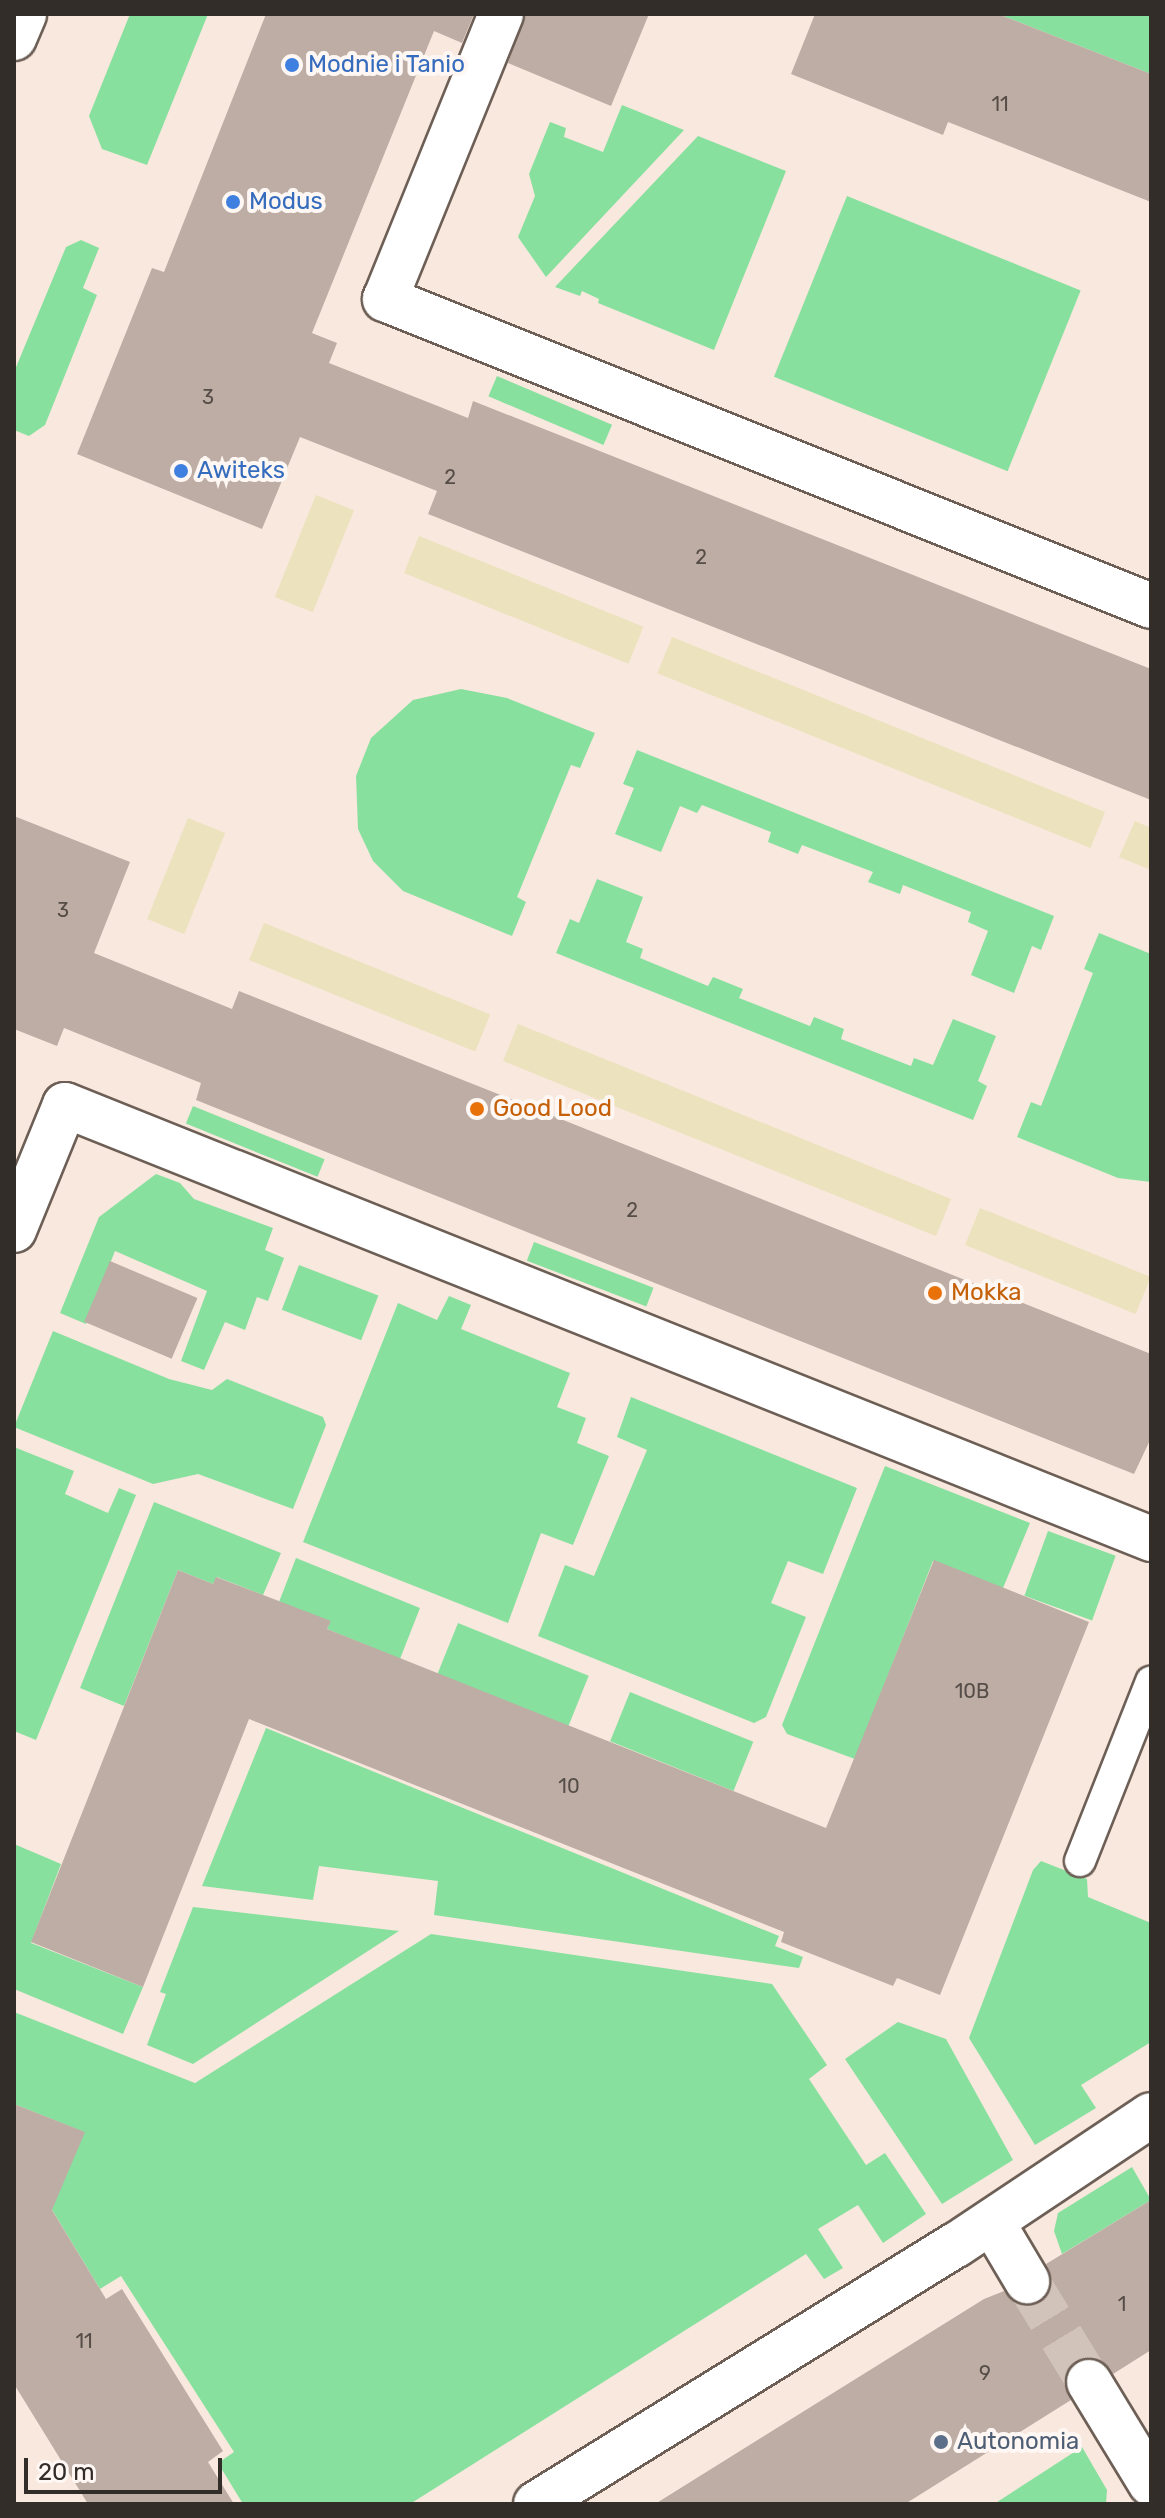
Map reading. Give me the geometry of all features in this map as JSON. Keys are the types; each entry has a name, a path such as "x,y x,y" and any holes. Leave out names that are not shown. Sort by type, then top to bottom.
{"street":[{"path":"14,38 24,14"},
{"path":"501,14 385,299 1151,606"},
{"path":"14,1230 65,1105 1151,1539"},
{"path":"536,2504 992,2222 1151,2115"},
{"path":"992,2222 1027,2281"},
{"path":"1089,2382 1151,2484"}],"lane":[{"path":"1080,1861 1151,1682"}],"green space":[{"path":"130,14 208,14 147,165 102,149 89,116"},
{"path":"998,14 1151,14 1151,74"},
{"path":"622,105 684,130 546,277 518,237 535,196 529,174 550,122 566,128 564,137 603,152"},
{"path":"698,136 786,171 714,350 598,303 599,299 582,291 580,296 555,287"},
{"path":"847,196 1081,290 1008,471 774,377"},
{"path":"81,240 99,248 83,288 97,295 45,425 29,436 14,430 14,372 66,247"},
{"path":"497,376 612,425 603,445 488,396"},
{"path":"461,689 507,698 595,733 580,768 571,765 517,897 526,902 512,936 403,891 373,861 358,829 356,776 371,738 413,700"},
{"path":"637,750 1054,916 1041,950 1032,946 1014,993 971,975 988,931 968,922 971,912 903,885 900,894 868,882 873,872 802,845 798,854 768,842 771,832 702,805 697,813 680,806 661,852 615,834 634,788 623,784"},
{"path":"597,879 643,897 626,942 643,949 640,958 708,986 713,977 743,989 739,998 810,1026 814,1017 844,1029 841,1039 911,1066 914,1058 933,1065 953,1019 996,1036 978,1081 987,1086 973,1120 556,953 570,919 579,923"},
{"path":"1099,933 1151,954 1151,1182 1118,1178 1017,1137 1031,1102 1041,1106 1093,973 1084,969"},
{"path":"193,1106 325,1159 318,1177 186,1124"},
{"path":"156,1174 180,1183 194,1199 273,1228 265,1250 284,1258 268,1301 257,1297 245,1330 225,1322 204,1370 181,1361 207,1291 115,1251 86,1324 60,1313 99,1217"},
{"path":"534,1242 653,1288 646,1307 527,1261"},
{"path":"299,1265 378,1295 361,1340 282,1310"},
{"path":"449,1296 471,1305 461,1329 570,1373 557,1407 586,1418 577,1443 609,1456 573,1545 541,1533 508,1623 303,1542 398,1303 437,1320"},
{"path":"53,1331 169,1379 212,1390 227,1379 323,1417 326,1425 293,1509 198,1474 153,1484 14,1427"},
{"path":"631,1397 857,1488 823,1574 788,1561 771,1603 806,1617 766,1717 754,1723 538,1636 565,1565 594,1576 647,1450 617,1437"},
{"path":"14,1447 74,1471 65,1494 108,1513 119,1488 136,1495 36,1740 14,1731"},
{"path":"885,1466 1030,1523 1003,1588 933,1561 855,1759 787,1734 782,1725"},
{"path":"154,1502 281,1553 263,1595 217,1577 213,1584 178,1570 124,1706 80,1688"},
{"path":"1048,1531 1116,1556 1092,1620 1024,1596"},
{"path":"296,1558 420,1608 400,1659 327,1629 330,1622 279,1602"},
{"path":"458,1623 589,1676 568,1727 437,1674"},
{"path":"630,1692 753,1742 733,1791 610,1741"},
{"path":"266,1728 779,1936 775,1946 803,1957 799,1968 434,1915 438,1881 319,1866 313,1900 202,1886"},
{"path":"14,1844 61,1864 31,1943 143,1987 123,2034 14,1989"},
{"path":"1041,1861 1087,1879 1088,1897 1151,1923 1151,2042 1081,2085 1096,2108 1035,2145 969,2038 1033,1870"},
{"path":"193,1907 399,1931 193,2064 147,2045 166,1994 160,1992"},
{"path":"431,1934 772,1984 827,2065 809,2079 866,2165 885,2153 926,2214 883,2243 858,2205 818,2229 843,2268 824,2279 806,2254 410,2504 243,2504 218,2463 234,2452 121,2276 100,2289 51,2208 84,2132 14,2104 14,2012 195,2083"},
{"path":"898,2022 946,2039 1013,2160 942,2204 845,2059"},
{"path":"1132,2167 1151,2200 1062,2254 1054,2231 1058,2213"},
{"path":"1082,2447 1107,2490 1106,2504 994,2504"}],"sand":[{"path":"316,495 354,510 313,612 275,597"},
{"path":"419,536 643,627 628,664 404,573"},
{"path":"672,637 1105,812 1090,848 657,673"},
{"path":"188,818 225,833 184,934 147,919"},
{"path":"1135,821 1151,828 1151,870 1119,857"},
{"path":"264,923 490,1014 475,1051 249,960"},
{"path":"518,1024 951,1199 936,1236 503,1061"},
{"path":"980,1208 1151,1277 1136,1314 965,1245"}],"building":[{"path":"266,14 474,14 462,43 434,31 312,333 337,343 329,363 468,418 473,401 1151,669 1151,800 428,514 437,491 300,437 262,529 77,454 152,268 164,272"},
{"path":"525,14 649,14 611,106 508,63"},
{"path":"815,14 998,14 1151,74 1151,202 948,122 943,135 791,74"},
{"path":"14,816 130,862 94,953 232,1009 239,991 1151,1354 1151,1438 1134,1474 196,1100 201,1083 64,1028 57,1046 14,1029"},
{"path":"110,1261 197,1298 172,1359 84,1322"},
{"path":"934,1560 1089,1622 940,1995 897,1978 893,1986 781,1942 784,1932 249,1719 143,1987 31,1942 178,1570 213,1584 216,1577 331,1621 327,1629 826,1828"},
{"path":"14,2104 85,2132 52,2210 106,2299 122,2289 223,2451 208,2462 234,2504 88,2504 14,2384"},
{"path":"1151,2200 1151,2350 1113,2374 1100,2360 1075,2361 1064,2382 1071,2400 905,2504 655,2504 984,2299 1004,2291 1015,2303 1040,2302 1052,2281 1046,2264"}],"tunnel":[{"path":"1027,2281 1089,2382"}],"place":[{"name":"Modnie i Tanio","path":"292,65"},
{"name":"Modus","path":"233,202"},
{"name":"Awiteks","path":"181,471"},
{"name":"Good Lood","path":"477,1109"},
{"name":"Mokka","path":"935,1293"},
{"name":"Autonomia","path":"941,2442"}]}
